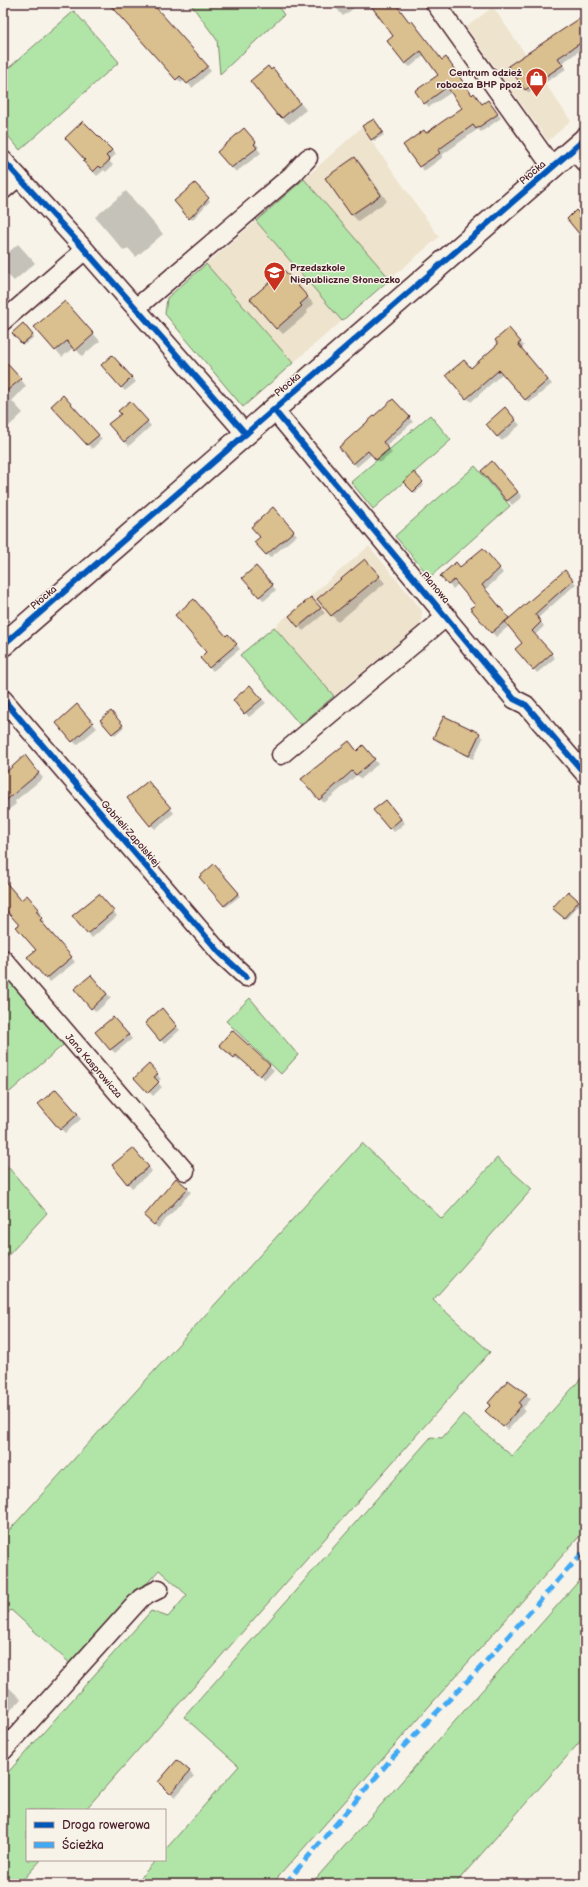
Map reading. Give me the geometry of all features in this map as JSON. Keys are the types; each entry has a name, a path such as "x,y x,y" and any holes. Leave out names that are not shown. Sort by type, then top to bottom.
{"street":[{"path":"435,3 552,167"},
{"name":"Płocka","path":"3,645 552,167 581,150"},
{"path":"136,308 292,175 308,158"},
{"path":"3,160 86,250 246,434"},
{"path":"3,190 18,177"},
{"path":"3,321 86,250"},
{"name":"Planowa","path":"274,410 447,616 514,699 526,704 585,774"},
{"name":"Planowa","path":"281,755 447,616"},
{"name":"Gabrieli Zapolskiej","path":"3,699 220,953 246,977"},
{"name":"Jana Kasprowicza","path":"3,959 185,1171"},
{"path":"3,1751 141,1598 159,1589"}],"shaded area":[{"path":"493,7 571,121 548,141 466,27"},
{"path":"362,127 439,237 390,279 304,179"},
{"name":"Przedszkole Niepubliczne Słoneczko","path":"256,221 342,321 293,363 206,264"},
{"path":"369,546 422,610 421,624 334,696 274,627"}],"green space":[{"path":"190,3 276,3 284,15 220,74 217,40"},
{"path":"74,11 119,62 20,150 3,130 3,73"},
{"path":"304,179 390,279 342,321 256,221"},
{"path":"206,264 293,363 243,407 165,314 167,298"},
{"path":"430,415 451,440 373,509 351,482"},
{"path":"475,466 510,506 430,577 395,536"},
{"path":"274,627 334,696 300,725 240,655"},
{"path":"3,972 64,1044 3,1098"},
{"path":"250,998 298,1055 281,1074 226,1021"},
{"path":"362,1143 442,1219 497,1158 532,1189 433,1300 490,1352 86,1809 26,1809 26,1861 40,1861 19,1884 3,1884 3,1778 151,1611 168,1617 187,1595 159,1570 73,1666 11,1610 3,1618 3,1537"},
{"path":"3,1161 47,1213 3,1261"},
{"path":"585,1374 585,1530 272,1884 135,1884 155,1861 166,1861 166,1849 239,1766 184,1717 431,1437 442,1438 463,1414 512,1456"},
{"path":"585,1574 585,1736 455,1884 311,1884"}],"building":[{"path":"108,3 152,3 208,66 187,84 180,76 176,80"},
{"path":"369,3 395,3 410,23 412,21 442,60 446,57 472,95 474,93 482,104 488,100 498,114 476,129 473,125 438,150 440,153 419,167 403,145 424,130 426,133 462,108 447,87 424,104 415,91 438,75 421,51 405,64 387,41 393,36"},
{"path":"585,15 585,40 558,58 563,65 525,90 508,66"},
{"path":"268,66 271,70 273,68 300,103 282,118 279,115 278,116 250,81"},
{"path":"374,119 383,132 371,140 362,126"},
{"path":"83,121 112,150 106,156 110,160 101,168 99,166 93,172 83,161 85,160 65,138"},
{"path":"244,128 256,142 254,144 257,148 231,168 217,152"},
{"path":"355,157 381,195 351,215 325,178"},
{"path":"195,183 209,198 189,219 174,201"},
{"path":"576,210 585,220 585,241 567,219"},
{"path":"284,270 308,297 300,304 302,306 276,329 250,299"},
{"path":"65,301 94,334 75,351 67,341 55,351 34,327"},
{"path":"23,323 33,335 22,344 12,333"},
{"path":"509,328 521,342 518,344 548,380 525,400 499,370 466,399 446,375 464,360 471,368 498,344 495,340"},
{"path":"112,355 132,377 121,388 101,365"},
{"path":"3,359 21,379 3,394"},
{"path":"63,395 99,435 87,445 51,406"},
{"path":"393,399 410,417 383,442 389,449 376,460 368,451 353,464 339,447"},
{"path":"130,401 148,421 124,442 108,424 121,414 118,411"},
{"path":"505,407 516,420 497,437 486,424"},
{"path":"492,461 518,492 507,501 481,471"},
{"path":"414,472 423,482 413,492 403,482"},
{"path":"273,507 294,531 266,555 254,542 260,537 251,527"},
{"path":"483,548 500,568 482,585 509,618 491,633 470,608 475,605 454,580 448,585 440,576 456,562 460,567"},
{"path":"365,559 380,576 331,616 317,599"},
{"path":"256,566 273,585 259,597 242,578"},
{"path":"565,570 573,580 535,614 541,622 532,631 552,653 533,670 515,649 522,643 505,622"},
{"path":"311,597 321,608 298,627 289,616"},
{"path":"194,599 226,636 228,634 237,644 209,668 200,658 206,652 175,615"},
{"path":"250,685 262,699 244,714 233,700"},
{"path":"77,704 93,723 72,742 56,723"},
{"path":"111,711 123,725 112,734 100,720"},
{"path":"444,716 480,733 469,756 433,738"},
{"path":"349,741 357,751 363,745 375,759 356,775 352,771 319,800 301,779"},
{"path":"25,755 39,773 3,803 3,775"},
{"path":"148,781 171,808 150,826 127,798"},
{"path":"386,800 401,819 389,829 373,810"},
{"path":"214,864 239,893 224,906 199,877"},
{"path":"3,879 21,900 27,895 39,909 36,911 42,918 40,920 72,957 46,979 27,957 36,950 16,927 19,925 3,907"},
{"path":"568,891 579,901 564,918 552,908"},
{"path":"99,894 114,911 87,934 72,916"},
{"path":"91,975 107,994 91,1009 74,989"},
{"path":"162,1008 177,1026 160,1041 145,1023"},
{"path":"113,1017 129,1035 110,1050 95,1032"},
{"path":"232,1030 270,1065 260,1076 236,1055 234,1058 219,1045"},
{"path":"149,1064 158,1074 154,1077 159,1082 148,1093 134,1078"},
{"path":"56,1089 78,1114 60,1130 38,1104"},
{"path":"133,1148 149,1167 127,1184 112,1165"},
{"path":"176,1178 188,1188 154,1225 144,1216"},
{"path":"508,1380 527,1394 519,1403 521,1406 503,1427 485,1411 491,1405 488,1403"},
{"path":"177,1760 190,1771 170,1794 158,1782"}],"marked path":[{"path":"285,1884 393,1757 480,1668 585,1550"}],"cycle path":[{"path":"3,645 585,139"},
{"path":"3,160 85,250 246,434"},
{"path":"274,410 514,699 526,705 585,774"},
{"path":"3,699 220,953 246,977"}],"place":[{"name":"Centrum odzież robocza BHP ppoż","path":"537,98"},
{"name":"Przedszkole Niepubliczne Słoneczko","path":"274,292"}]}
